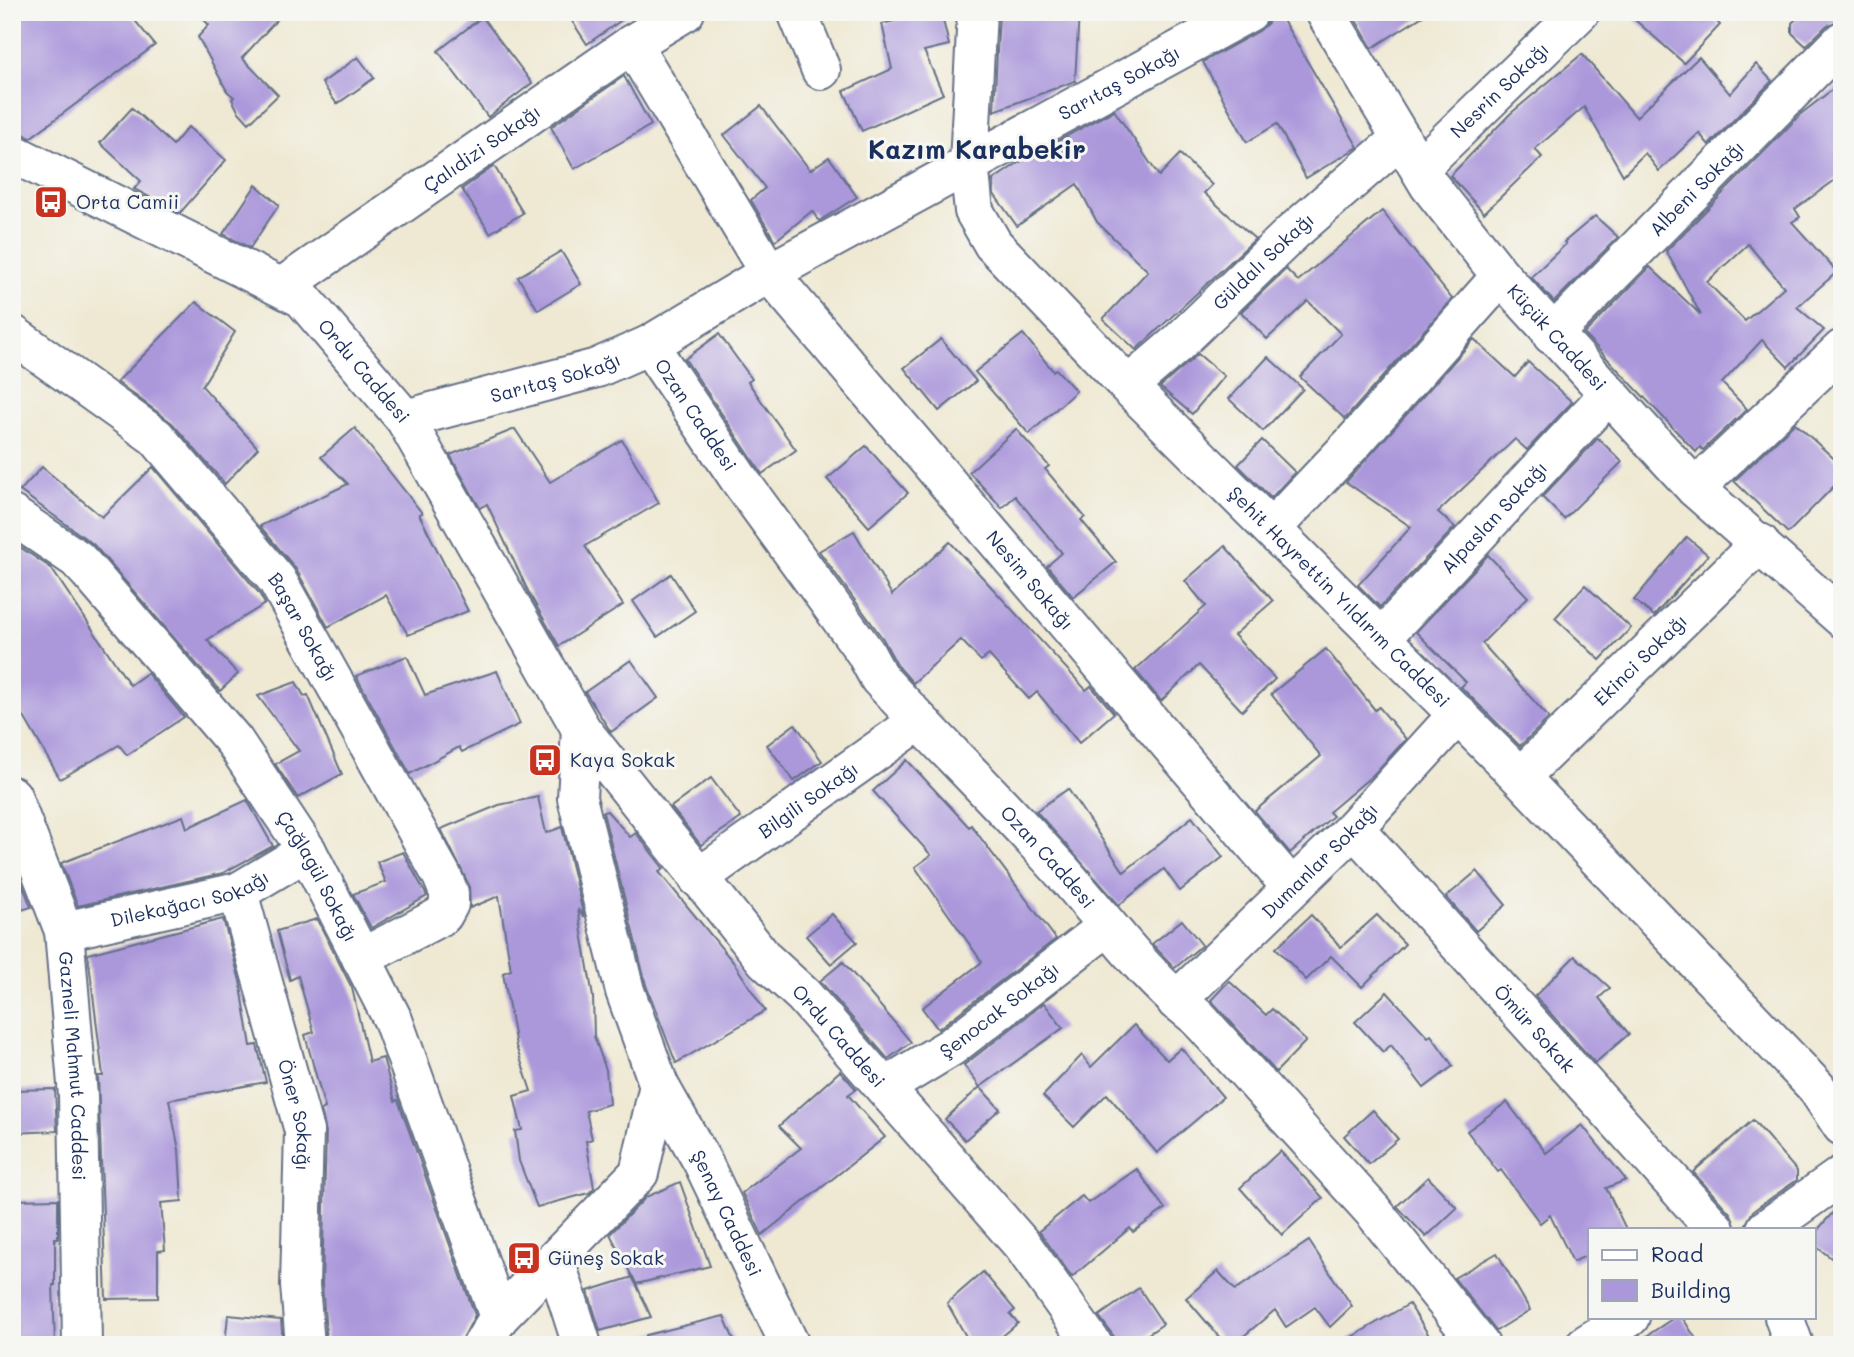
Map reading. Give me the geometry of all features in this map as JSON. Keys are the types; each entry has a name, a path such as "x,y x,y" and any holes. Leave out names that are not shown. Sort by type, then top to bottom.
{"street":[{"name":"Çalıdizi Sokağı","path":"282,287 632,44 685,12"},
{"path":"797,12 821,70"},
{"name":"Şehit Hayrettin Yıldırım Caddesi","path":"976,12 969,163 974,211 993,244 1128,386 1520,777 1816,1087 1842,1126"},
{"name":"Sarıtaş Sokağı","path":"405,419 597,368 649,345 769,273 1249,12"},
{"name":"Küçük Caddesi","path":"1325,12 1429,185 1552,335 1695,488 1842,618"},
{"name":"Nesrin Sokağı","path":"1410,153 1580,12"},
{"name":"Albeni Sokağı","path":"1552,335 1842,41"},
{"path":"632,44 769,273"},
{"name":"Ordu Caddesi","path":"12,153 302,298 405,419 581,729 765,960 803,995 871,1076 885,1087 1023,1246 1093,1345"},
{"name":"Güldalı Sokağı","path":"1128,386 1178,343 1293,232 1410,153"},
{"name":"Nesim Sokağı","path":"769,273 1291,887"},
{"path":"1272,528 1353,443 1502,276"},
{"name":"Başar Sokağı","path":"12,334 156,437 277,580 410,816 449,893 449,904 443,915 361,958"},
{"name":"Ozan Caddesi","path":"649,345 739,479 865,652 879,678 1061,871 1176,1001 1197,1017 1373,1211 1480,1345"},
{"path":"1695,488 1842,349"},
{"name":"Alpaslan Sokağı","path":"1382,637 1608,394"},
{"name":"Çağlagül Sokağı","path":"12,515 77,559 89,572 234,741 307,851 393,1020 490,1331"},
{"name":"Ekinci Sokağı","path":"1520,777 1760,543"},
{"name":"Dumanlar Sokağı","path":"1176,1001 1354,828 1458,714"},
{"name":"Bilgili Sokağı","path":"698,878 919,721"},
{"path":"490,1331 639,1172 659,1085 625,990 577,798 581,729"},
{"name":"Gazneli Mahmut Caddesi","path":"12,796 64,931 78,1096 82,1345"},
{"name":"Ömür Sokak","path":"1354,828 1714,1228"},
{"name":"Dilekağacı Sokağı","path":"64,931 239,892 307,851"},
{"name":"Öner Sokağı","path":"239,892 304,1131 300,1285 305,1345"},
{"name":"Şenocak Sokağı","path":"885,1087 951,1047 1108,926"},
{"name":"Şenay Caddesi","path":"659,1085 703,1163 790,1345"},
{"path":"1767,1228 1842,1175"},
{"path":"555,1261 582,1345"},
{"path":"1585,1345 1628,1318"},
{"path":"1784,1318 1794,1345"}],"building":[{"path":"12,12 128,12 155,45 30,138 12,125"},
{"path":"197,12 284,12 242,58 278,95 249,123 238,111 232,99 234,97 227,91 198,37 209,25"},
{"path":"566,12 633,12 587,44"},
{"path":"929,12 941,12 949,45 924,51 943,94 862,131 844,91 892,69 882,24"},
{"path":"999,12 1079,12 1075,81 994,111"},
{"path":"1271,12 1278,12 1358,147 1306,178 1277,124 1247,142 1203,62 1259,31 1268,23"},
{"path":"1351,12 1429,12 1372,48"},
{"path":"1626,12 1708,12 1720,25 1684,63"},
{"path":"1803,12 1842,12 1842,20 1827,25 1806,46 1792,33 1792,23"},
{"path":"482,17 532,83 488,117 438,51"},
{"path":"1582,54 1636,117 1699,57 1730,94 1756,64 1772,81 1709,145 1699,133 1659,171 1645,153 1623,175 1584,107 1535,149 1542,157 1484,213 1450,176 1510,114"},
{"path":"358,57 374,78 337,104 322,83"},
{"path":"624,76 651,125 574,169 551,127"},
{"path":"1842,82 1842,175 1795,209 1800,217 1792,222 1837,272 1797,307 1824,330 1788,367 1762,340 1722,383 1747,409 1703,450 1700,447 1696,452 1584,334 1650,267 1701,315 1666,251 1802,113","holes":["1748,244 1784,287 1745,321 1707,282"]},
{"path":"761,106 810,170 829,157 857,197 819,221 812,211 775,241 751,200 765,188 724,135"},
{"path":"132,108 173,145 188,127 226,160 180,213 134,189 141,181 100,143"},
{"path":"1114,110 1159,176 1180,154 1212,185 1204,193 1255,239 1136,350 1103,319 1148,271 1097,222 1077,184 1017,226 994,194 993,180 1018,163"},
{"path":"494,166 523,213 490,233 462,189"},
{"path":"256,185 279,205 250,248 223,234"},
{"path":"1382,211 1452,299 1345,419 1300,377 1341,334 1308,301 1267,339 1241,312 1286,269 1298,281"},
{"path":"1595,216 1618,237 1554,302 1531,277 1566,244 1564,242"},
{"path":"561,251 581,284 538,310 518,277"},
{"path":"196,302 235,332 202,386 258,448 225,484 172,423 117,382"},
{"path":"719,334 752,379 748,382 796,450 762,474 685,359"},
{"path":"1023,334 1053,371 1056,369 1076,391 1029,434 975,372"},
{"path":"941,339 976,381 939,411 904,368"},
{"path":"1474,339 1515,377 1528,362 1572,402 1527,450 1515,439 1438,512 1455,527 1380,607 1358,585 1411,527 1346,482"},
{"path":"1198,354 1224,376 1192,414 1160,387"},
{"path":"1268,357 1303,389 1263,431 1229,399"},
{"path":"1795,423 1842,466 1842,478 1788,533 1734,481"},
{"path":"355,428 422,513 419,514 468,611 408,635 386,595 328,627 296,569 260,526 348,484 321,457"},
{"path":"515,429 550,482 622,440 659,503 585,546 623,605 559,646 529,593 487,504 480,508 450,455"},
{"path":"1016,429 1049,466 1045,469 1085,517 1081,520 1116,562 1073,597 1047,566 1062,553 1015,496 1002,508 969,472"},
{"path":"1598,438 1622,462 1564,519 1542,497"},
{"path":"1262,440 1295,472 1271,498 1238,465"},
{"path":"866,446 908,493 869,527 827,479"},
{"path":"42,467 102,517 153,467 259,593 265,604 207,640 238,674 220,691 93,544 20,491"},
{"path":"854,531 892,595 950,542 1086,690 1091,686 1114,713 1079,743 1037,692 1029,699 989,655 981,661 961,640 913,683 897,665 883,639 819,551"},
{"path":"1687,537 1708,555 1654,616 1634,600"},
{"path":"12,542 51,568 130,685 147,673 184,717 127,755 119,745 60,779 12,696"},
{"path":"1225,546 1273,601 1234,635 1275,679 1242,711 1199,665 1161,701 1135,670 1206,606 1185,581"},
{"path":"1488,555 1528,597 1482,643 1549,718 1520,746 1461,687 1466,682 1416,632"},
{"path":"671,574 695,611 657,637 633,601"},
{"path":"1585,585 1631,628 1600,660 1555,618"},
{"path":"1326,649 1375,710 1379,707 1406,739 1373,775 1329,812 1333,816 1290,853 1255,811 1321,756 1271,694"},
{"path":"407,656 425,695 497,671 520,724 462,752 459,747 410,774 356,676"},
{"path":"631,660 658,698 611,732 585,692"},
{"path":"296,682 304,696 308,695 342,774 298,798 275,764 299,751 258,696"},
{"path":"795,724 822,761 794,781 767,745"},
{"path":"907,760 969,827 971,825 1056,939 938,1029 922,1008 982,962 915,867 931,855 873,791"},
{"path":"711,778 741,818 701,845 671,807"},
{"path":"1068,789 1124,872 1192,817 1223,857 1180,891 1164,869 1119,905 1036,811"},
{"path":"538,797 546,833 562,827 584,917 578,909 593,997 594,1036 606,1070 609,1104 586,1111 592,1139 586,1141 594,1188 589,1193 537,1207 519,1161 515,1131 522,1130 514,1096 531,1091 516,1046 503,973 511,970 499,896 470,908 469,885 441,829 499,805"},
{"path":"247,800 273,846 223,873 78,906 61,863 183,816 187,828"},
{"path":"607,811 630,837 636,833 664,869 659,872 734,963 765,1011 676,1063 646,985 603,812"},
{"path":"403,852 427,896 371,928 353,894 386,882 377,862"},
{"path":"1477,871 1506,905 1476,931 1446,897"},
{"path":"20,878 31,907 12,913 12,881"},
{"path":"832,914 857,942 831,964 806,936"},
{"path":"1311,915 1341,947 1377,915 1405,944 1362,987 1331,956 1306,980 1276,948"},
{"path":"223,919 240,981 251,1046 257,1045 266,1082 169,1100 179,1150 182,1201 161,1203 165,1250 158,1251 158,1298 106,1299 98,1076 103,1076 88,954"},
{"path":"317,919 352,988 369,1062 383,1058 395,1101 398,1100 475,1315 460,1345 327,1345 322,1284 326,1132 321,1110 325,1108 305,1035 314,1032 298,976 290,980 277,931"},
{"path":"1182,920 1202,945 1175,968 1152,944"},
{"path":"1575,956 1610,988 1599,998 1629,1034 1595,1063 1535,996"},
{"path":"843,962 911,1042 888,1059 820,981"},
{"path":"1229,981 1266,1015 1272,1009 1306,1041 1276,1072 1211,1000"},
{"path":"1387,992 1428,1037 1431,1035 1453,1066 1424,1088 1391,1045 1383,1052 1355,1022"},
{"path":"1044,1003 1063,1028 980,1087 964,1065"},
{"path":"1134,1025 1167,1060 1181,1048 1223,1097 1157,1153 1107,1094 1074,1127 1043,1096 1082,1055 1091,1067"},
{"path":"840,1071 856,1089 848,1095 885,1137 762,1235 742,1193 801,1148 779,1126"},
{"path":"980,1087 1000,1109 965,1140 945,1119"},
{"path":"55,1089 57,1131 12,1133 12,1090"},
{"path":"1507,1102 1546,1153 1582,1125 1626,1180 1606,1188 1626,1228 1588,1228 1588,1255 1573,1262 1550,1215 1540,1223 1501,1170 1498,1172 1467,1131"},
{"path":"1373,1110 1398,1139 1369,1164 1344,1136"},
{"path":"1753,1120 1797,1171 1797,1180 1753,1211 1745,1226 1736,1228 1731,1214 1693,1172"},
{"path":"1280,1151 1323,1198 1282,1235 1240,1188"},
{"path":"1137,1169 1165,1209 1133,1232 1130,1228 1072,1277 1039,1231 1082,1196 1088,1203"},
{"path":"1428,1177 1457,1208 1426,1237 1397,1206"},
{"path":"680,1182 710,1266 636,1284 610,1234 646,1197"},
{"path":"58,1199 58,1238 55,1238 53,1285 55,1345 12,1345 12,1200"},
{"path":"1842,1202 1842,1266 1815,1246 1815,1233"},
{"path":"1309,1241 1352,1306 1330,1327 1315,1307 1286,1327 1275,1310 1233,1345 1226,1345 1186,1298 1218,1271 1235,1290"},
{"path":"1497,1253 1530,1310 1496,1331 1454,1278"},
{"path":"983,1272 1015,1310 1010,1314 1018,1323 992,1345 971,1345 947,1303"},
{"path":"633,1277 651,1317 600,1331 588,1291"},
{"path":"1139,1288 1163,1324 1132,1345 1120,1345 1099,1316"},
{"path":"1409,1304 1435,1345 1338,1345"},
{"path":"228,1315 281,1320 283,1345 225,1345"},
{"path":"724,1316 736,1345 647,1345 646,1335"},
{"path":"1674,1318 1683,1318 1700,1345 1633,1345"}],"place":[{"name":"Orta Camii","path":"51,202"},
{"name":"Kaya Sokak","path":"545,760"},
{"name":"Güneş Sokak","path":"524,1258"}],"district":[{"name":"Kazım Karabekir","path":"977,150"}]}
